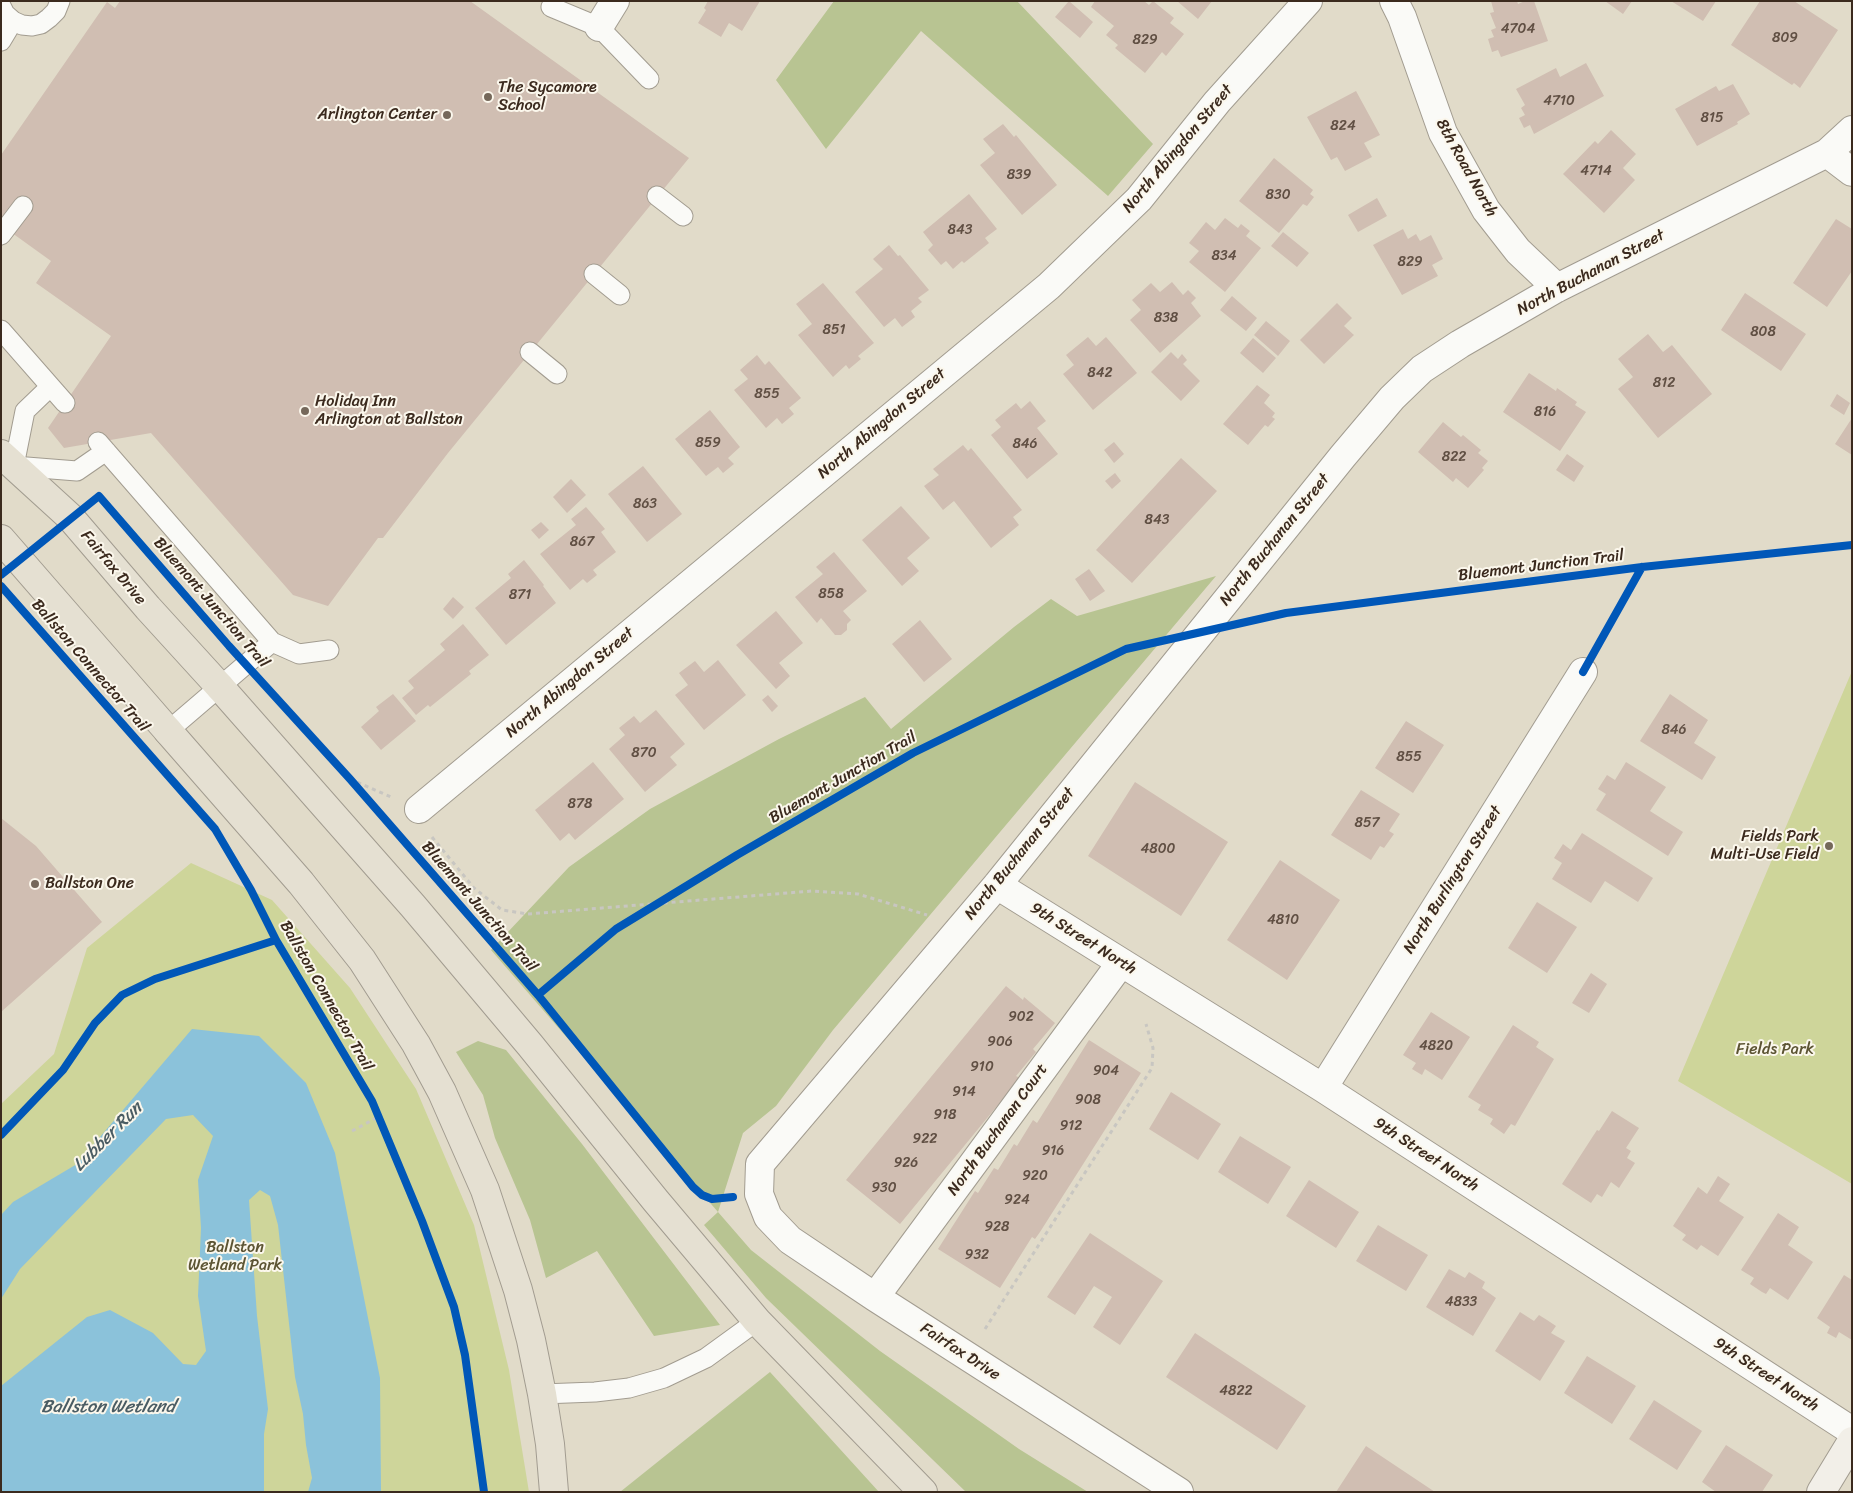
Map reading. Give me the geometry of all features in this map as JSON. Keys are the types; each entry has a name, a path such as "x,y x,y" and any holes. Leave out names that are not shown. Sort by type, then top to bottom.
{"main road":[{"name":"Fairfax Drive","path":"6,466 70,517 148,608 400,892 524,1038 679,1229 757,1321 923,1492"},
{"path":"1,539 301,883 362,960 416,1044 442,1092 485,1190 518,1290 542,1394 550,1444 554,1492"},
{"path":"1821,1492 1852,1441"}],"street":[{"path":"599,27 616,1"},
{"name":"North Abingdon Street","path":"419,809 1049,286 1140,199 1217,102 1308,1"},
{"name":"8th Road North","path":"1394,1 1402,17 1444,133 1486,210 1518,251 1557,288"},
{"name":"North Buchanan Street","path":"760,1194 760,1164 997,885 1343,456 1392,398 1422,369 1460,344 1557,288 1827,153 1852,130"},
{"path":"1827,153 1852,172"},
{"name":"North Burlington Street","path":"1323,1088 1583,672"},
{"name":"9th Street North","path":"997,885 1323,1088 1852,1431"},
{"name":"North Buchanan Court","path":"875,1297 1121,963"},
{"name":"Fairfax Drive","path":"760,1194 768,1217 790,1240 875,1297 1178,1492"}],"lane":[{"path":"1,6 5,14 13,21 22,25 32,26 41,24 56,11 60,1"},
{"path":"551,7 599,27 649,79"},
{"path":"1,41 13,21"},
{"path":"657,196 683,216"},
{"path":"1,235 23,206"},
{"path":"594,274 620,295"},
{"path":"1,330 65,403"},
{"path":"530,352 557,374"},
{"path":"50,387 25,411 6,466 78,471 102,447 272,642 299,654 329,650"},
{"path":"168,731 272,642"},
{"path":"542,1394 620,1389 664,1378 706,1358 757,1321"}],"path":[{"path":"348,776 419,809 434,841 474,888 502,910 528,914 812,891 858,894 962,925"},
{"path":"348,776 363,794"},
{"path":"642,913 674,893"},
{"path":"985,1330 1152,1068 1153,1048 1146,1024"},
{"path":"375,1109 382,1126"},
{"path":"352,1131 378,1117"}],"green space":[{"path":"834,1 1017,1 1153,144 1108,196 921,31 826,149 776,80"},
{"path":"1216,576 833,1030 776,1106 743,1133 718,1212 491,950 569,867 650,809 779,739 865,697 891,729 1014,627 1051,599 1077,616"},
{"name":"Fields Park","path":"1852,671 1852,1184 1678,1081"},
{"name":"Ballston Wetland Park","path":"191,863 272,900 350,988 416,1089 474,1225 509,1370 529,1492 1,1492 1,1104 54,1054 87,948"},
{"path":"478,1041 506,1050 582,1144 720,1325 654,1336 597,1251 546,1278 530,1220 495,1138 483,1095 456,1052"},
{"path":"718,1212 751,1250 880,1351 1019,1449 1088,1492 966,1492 766,1298 704,1225"},
{"path":"770,1372 879,1492 620,1492"}],"water":[{"name":"Ballston Wetland","path":"192,1029 259,1036 306,1083 335,1153 380,1378 381,1492 308,1492 312,1478 303,1414 295,1377 278,1225 270,1196 260,1190 249,1200 257,1316 268,1409 264,1434 264,1492 1,1492 1,1386 87,1317 110,1310 153,1333 183,1364 196,1365 206,1351 198,1296 201,1228 198,1180 213,1136 193,1115 166,1119 20,1269 1,1299 1,1215 13,1202 77,1164"}],"building":[{"path":"120,1 470,1 689,158 448,453 383,538 378,538 328,606 293,595 151,433 64,448 48,428 111,336 36,283 51,261 1,225 1,155 107,2 115,8"},
{"path":"708,1 760,1 742,31 729,23 721,37 698,23 706,10 704,8"},
{"path":"1069,1 1093,22 1080,38 1055,17"},
{"path":"1095,1 1144,1 1149,5 1153,1 1174,18 1170,23 1184,34 1166,56 1162,52 1145,73 1115,48 1118,45 1106,35 1114,26 1091,7"},
{"path":"1177,1 1212,1 1198,19"},
{"path":"1491,1 1517,1 1518,4 1525,1 1534,1 1548,41 1501,57 1498,50 1492,52 1488,39 1494,37 1491,30 1496,28 1490,13 1494,12"},
{"path":"1605,1 1632,1 1623,14"},
{"path":"1671,1 1716,1 1703,21"},
{"path":"1760,1 1794,1 1838,30 1800,88 1794,83 1792,85 1731,45"},
{"path":"1586,63 1604,96 1534,134 1530,125 1524,128 1519,118 1525,115 1521,108 1525,105 1516,89 1556,68 1560,77"},
{"path":"1733,84 1750,114 1737,122 1738,124 1697,146 1675,109 1716,86 1719,91"},
{"path":"1356,91 1380,135 1364,143 1372,157 1345,171 1337,157 1331,160 1307,117"},
{"path":"1003,124 1014,137 1016,135 1057,185 1022,215 980,165 995,153 983,139"},
{"path":"1611,130 1636,154 1623,168 1635,180 1604,213 1563,174 1595,141 1598,144"},
{"path":"1274,158 1313,190 1310,194 1314,197 1307,206 1303,204 1279,233 1239,201"},
{"path":"969,194 997,229 985,238 989,243 964,263 962,261 953,269 946,261 941,265 928,250 933,245 923,232"},
{"path":"1377,198 1387,216 1358,232 1348,215"},
{"path":"1225,218 1238,228 1241,224 1250,231 1246,236 1261,248 1225,292 1189,262 1199,251 1189,243 1206,222 1215,230"},
{"path":"1836,219 1852,229 1852,271 1827,307 1793,283"},
{"path":"1403,229 1408,239 1416,234 1420,241 1431,235 1443,259 1432,265 1438,276 1402,295 1373,245"},
{"path":"1283,232 1309,253 1297,267 1271,246"},
{"path":"889,245 898,256 900,255 929,290 918,298 922,302 911,311 915,317 902,327 895,318 884,327 855,292 883,269 873,259"},
{"path":"1172,282 1183,295 1188,290 1196,298 1191,303 1201,316 1160,353 1130,320 1141,310 1132,300 1151,283 1160,292"},
{"path":"823,283 874,343 858,356 861,359 849,369 846,365 833,377 798,335 812,324 796,304"},
{"path":"1745,293 1806,334 1781,371 1721,330"},
{"path":"1232,296 1257,318 1246,331 1220,310"},
{"path":"1337,303 1352,318 1344,326 1354,335 1324,364 1300,340"},
{"path":"1266,321 1290,341 1278,356 1254,335"},
{"path":"1648,334 1663,352 1672,345 1712,394 1658,438 1618,389 1633,377 1618,359"},
{"path":"1088,337 1096,346 1106,337 1137,373 1093,410 1063,374 1074,365 1066,355"},
{"path":"1253,338 1276,358 1263,373 1240,353"},
{"path":"1171,352 1178,359 1182,354 1187,360 1183,364 1200,381 1181,401 1151,372"},
{"path":"757,355 765,365 769,361 801,398 789,408 794,414 782,424 777,418 766,428 734,390 748,379 740,370"},
{"path":"1529,373 1556,391 1557,388 1577,402 1575,405 1586,412 1560,451 1503,412"},
{"path":"1257,385 1270,395 1264,403 1275,413 1272,417 1275,419 1268,427 1265,425 1248,445 1223,424"},
{"path":"1837,394 1850,403 1844,415 1830,406"},
{"path":"1030,401 1046,421 1037,428 1058,454 1027,479 991,435 1001,427 995,420 1016,403 1021,409"},
{"path":"710,410 740,447 728,458 734,464 723,473 718,467 706,476 675,439"},
{"path":"1852,418 1852,455 1835,444"},
{"path":"1443,422 1481,450 1478,453 1488,461 1482,468 1484,470 1468,488 1456,478 1453,482 1418,452"},
{"path":"1114,442 1124,454 1114,463 1104,450"},
{"path":"963,445 968,451 971,448 1022,510 1013,517 1019,525 991,548 954,501 943,510 924,486 939,475 933,469"},
{"path":"1567,454 1584,466 1574,482 1556,470"},
{"path":"1181,458 1217,491 1132,583 1096,550"},
{"path":"643,466 682,514 647,542 608,494"},
{"path":"1115,473 1121,481 1112,489 1105,481"},
{"path":"571,479 586,495 567,513 553,497"},
{"path":"901,506 930,538 907,558 919,571 902,586 862,540"},
{"path":"586,507 605,529 601,532 616,552 593,570 597,575 587,583 583,579 570,590 540,554 576,525 571,519"},
{"path":"541,522 549,530 539,539 531,530"},
{"path":"834,552 867,591 843,611 851,620 847,624 847,630 841,635 835,635 821,618 817,623 795,597 823,574 816,567"},
{"path":"524,560 556,603 506,645 475,608 511,578 508,574"},
{"path":"1089,569 1105,591 1090,601 1075,579"},
{"path":"453,597 464,607 453,619 443,609"},
{"path":"776,611 803,643 779,663 790,676 776,689 736,645"},
{"path":"920,620 952,659 924,682 892,644"},
{"path":"463,624 489,655 469,671 471,674 430,707 428,705 416,715 402,698 414,688 408,681 445,650 440,644"},
{"path":"718,660 746,695 704,730 675,695 688,685 679,673 695,661 704,672"},
{"path":"393,694 416,721 381,750 361,727 379,711 376,707"},
{"path":"1670,694 1708,720 1694,743 1716,757 1702,780 1640,741"},
{"path":"768,695 778,706 772,712 762,700"},
{"path":"656,710 685,744 670,757 677,765 645,792 609,749 625,735 619,728 634,716 640,723"},
{"path":"1406,721 1444,745 1413,793 1375,768"},
{"path":"593,762 624,799 575,840 569,833 560,841 535,810"},
{"path":"1626,762 1666,787 1650,811 1683,832 1668,856 1596,810 1606,794 1598,789 1607,775 1615,780"},
{"path":"1135,782 1228,842 1181,916 1088,856"},
{"path":"1361,790 1400,814 1389,831 1394,834 1384,848 1380,846 1371,860 1331,835"},
{"name":"Ballston One","path":"1,818 36,846 102,922 1,1012"},
{"path":"1582,833 1653,878 1638,902 1605,881 1591,903 1552,879 1562,863 1554,858 1563,844 1571,850"},
{"path":"1280,860 1340,900 1287,980 1227,940"},
{"path":"1537,902 1577,927 1547,973 1508,948"},
{"path":"1591,973 1607,984 1589,1013 1572,1003"},
{"path":"1006,986 1023,1000 1024,997 1055,1023 1033,1049 1036,1052 1016,1076 1020,1078 900,1224 846,1180"},
{"path":"1431,1012 1470,1037 1442,1080 1425,1069 1422,1075 1412,1069 1416,1063 1403,1055"},
{"path":"1513,1025 1539,1042 1536,1047 1554,1059 1515,1126 1511,1124 1504,1134 1490,1124 1493,1119 1478,1110 1481,1105 1468,1097"},
{"path":"1089,1040 1141,1073 1040,1232 1035,1239 1032,1237 1000,1288 938,1249 975,1191 978,1193 994,1168 998,1170 1014,1144 1017,1146 1033,1120 1037,1123"},
{"path":"1171,1092 1221,1124 1198,1160 1149,1129"},
{"path":"1612,1111 1639,1128 1626,1148 1631,1151 1627,1158 1635,1163 1619,1188 1611,1182 1602,1197 1597,1194 1591,1203 1562,1184 1597,1130 1599,1131"},
{"path":"1240,1136 1291,1167 1268,1204 1218,1172"},
{"path":"1718,1176 1730,1184 1719,1201 1744,1217 1718,1256 1701,1245 1697,1250 1682,1240 1686,1235 1673,1226 1698,1187 1707,1194"},
{"path":"1309,1180 1359,1212 1336,1248 1286,1216"},
{"path":"1778,1213 1799,1227 1788,1245 1813,1262 1788,1300 1770,1288 1766,1294 1762,1292 1750,1284 1754,1278 1741,1270"},
{"path":"1378,1225 1428,1255 1406,1291 1356,1261"},
{"path":"1090,1233 1163,1281 1120,1345 1093,1327 1112,1297 1094,1286 1075,1315 1047,1297"},
{"path":"1449,1269 1465,1278 1469,1272 1485,1282 1482,1288 1496,1298 1473,1336 1426,1307"},
{"path":"1844,1275 1852,1280 1852,1340 1839,1332 1836,1338 1827,1333 1830,1327 1817,1318"},
{"path":"1520,1312 1534,1321 1539,1315 1547,1320 1556,1326 1551,1333 1565,1341 1540,1381 1495,1351"},
{"path":"1195,1333 1306,1406 1277,1450 1166,1377"},
{"path":"1587,1356 1636,1386 1612,1424 1564,1393"},
{"path":"1654,1400 1702,1431 1677,1470 1629,1439"},
{"path":"1726,1445 1773,1475 1762,1492 1716,1492 1702,1482"},
{"path":"1366,1446 1435,1492 1336,1492"}],"cycle path":[{"name":"Bluemont Junction Trail","path":"1,575 99,496 229,646 350,779 538,995 616,929 737,855 913,753 1126,649 1286,613 1642,567 1852,545"},
{"path":"1583,672 1642,567"},
{"name":"Ballston Connector Trail","path":"1,586 215,829 251,890 276,940 372,1101 422,1221 454,1307 465,1355 484,1492"},
{"name":"Ballston Connector Trail","path":"1,1135 63,1070 95,1023 122,995 155,979 276,940"},
{"path":"538,995 693,1187 702,1195 712,1199 733,1197"}],"place":[{"name":"The Sycamore School","path":"488,97"},
{"name":"Arlington Center","path":"447,115"},
{"name":"Holiday Inn Arlington at Ballston","path":"305,411"},
{"name":"Fields Park Multi-Use Field","path":"1829,846"},
{"name":"Ballston One","path":"35,884"}],"water label":[{"name":"Lubber Run","path":"108,1137"}]}
